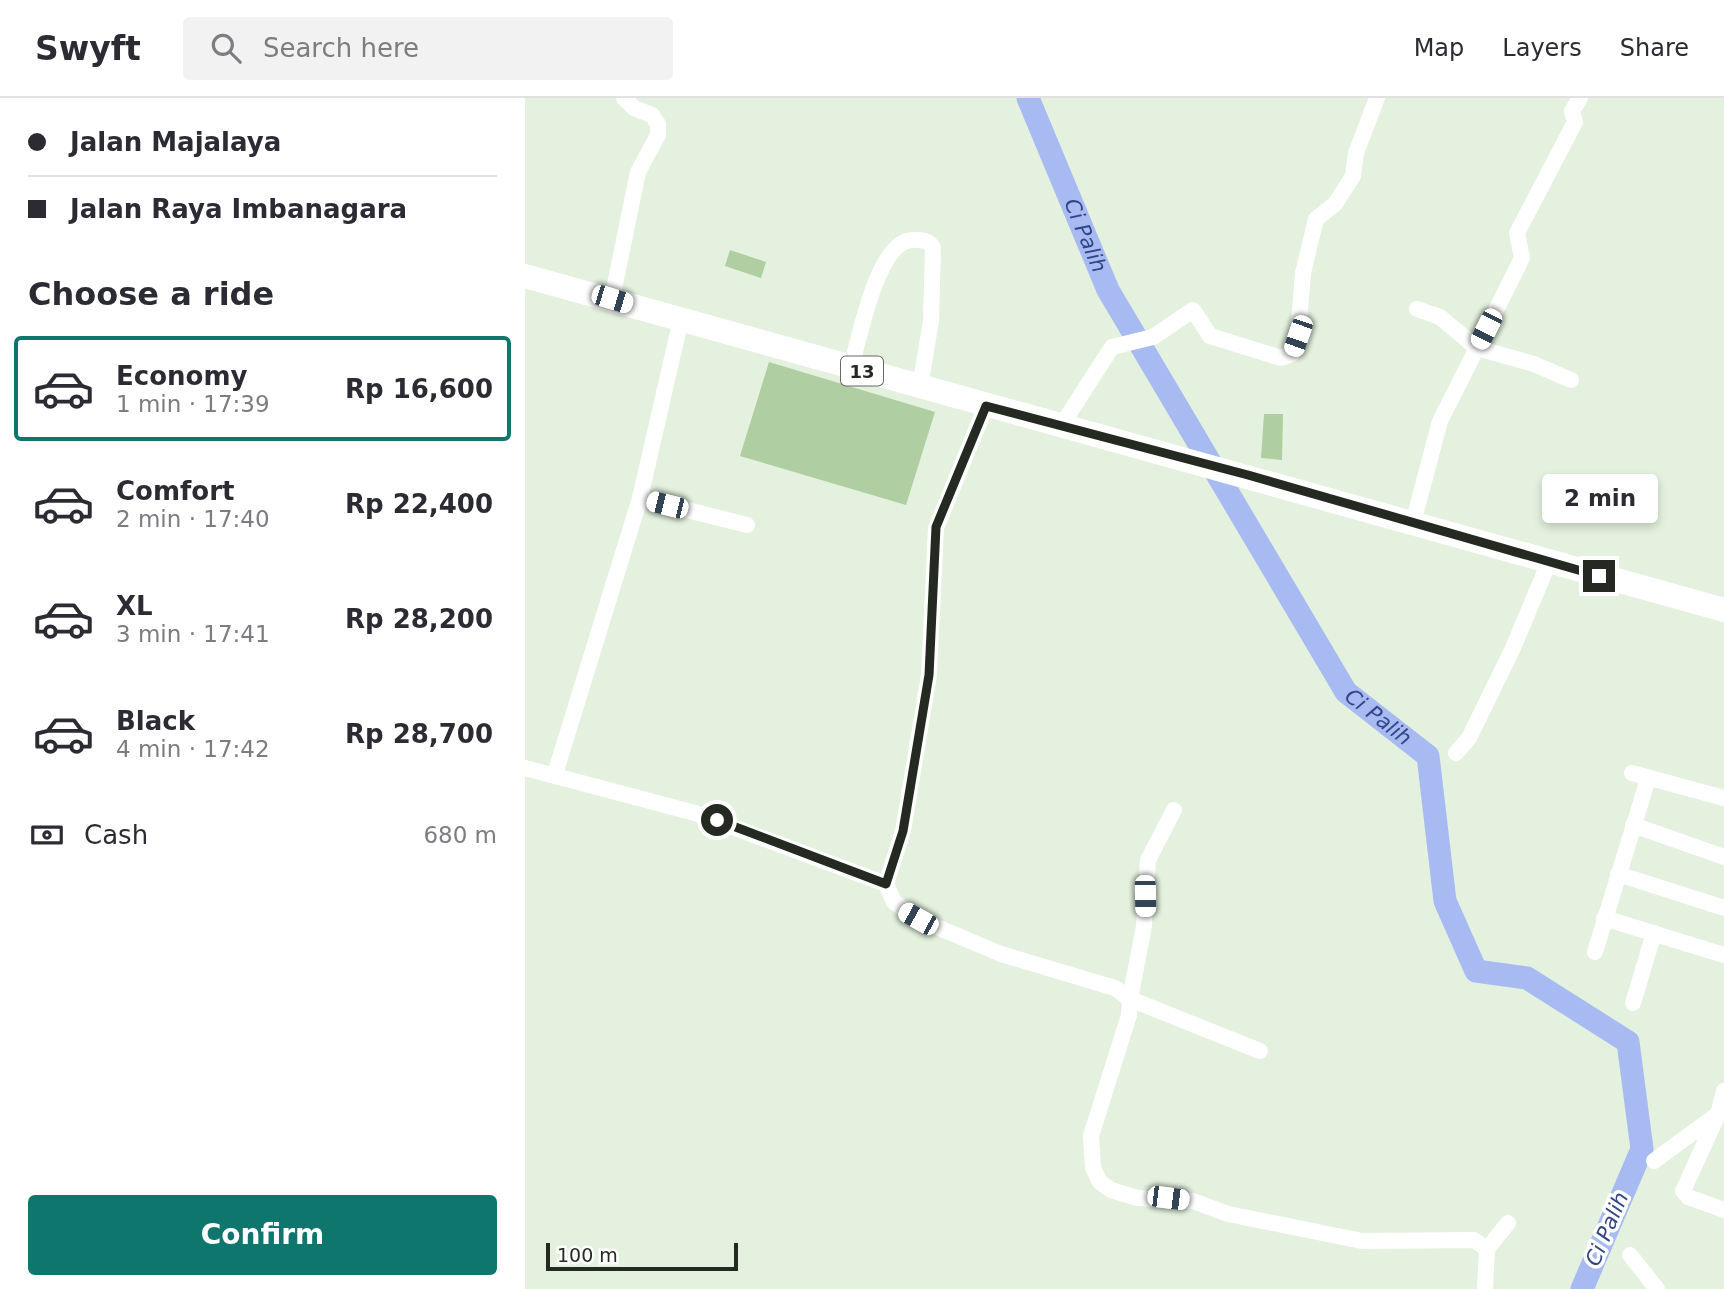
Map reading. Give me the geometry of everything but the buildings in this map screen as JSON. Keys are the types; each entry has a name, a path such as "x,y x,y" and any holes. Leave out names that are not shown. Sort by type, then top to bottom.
{"highway":[{"name":"13","path":"525,276 986,406 1248,475 1724,610"}],"street":[{"path":"612,299 638,172 658,135 658,124 652,115 634,108 624,98"},
{"path":"1061,426 1108,351 1127,341 1146,340 1193,310 1210,337 1281,358 1292,354 1298,336 1303,273 1316,219 1339,198 1353,176 1356,153 1377,98"},
{"path":"1413,523 1440,421 1522,258 1517,233 1575,122 1571,111 1580,98"},
{"path":"851,368 881,266 900,244 909,239 924,241 933,248 932,292 920,387"},
{"path":"1417,309 1440,317 1477,348 1534,364 1571,380"},
{"path":"555,774 640,498 681,319"},
{"path":"986,406 936,527 929,675 903,831 886,884 894,902 918,919 1001,954 1115,988 1130,999 1260,1051"},
{"path":"640,498 747,525"},
{"path":"1456,753 1469,738 1513,648 1549,562"},
{"path":"525,768 695,813 886,884"},
{"path":"1632,773 1724,798"},
{"path":"1595,953 1648,779"},
{"path":"1174,810 1148,860 1144,926 1129,1015 1091,1136 1093,1168 1100,1182 1111,1190 1137,1198 1193,1201 1228,1214 1332,1237 1362,1241 1467,1239 1487,1249"},
{"path":"1633,825 1724,857"},
{"path":"1618,874 1724,908"},
{"path":"1604,918 1724,955"},
{"path":"1633,1003 1654,933"},
{"path":"1724,1091 1718,1114 1695,1163 1685,1195 1724,1210"},
{"path":"1654,1161 1718,1114"},
{"path":"1676,1144 1684,1157 1695,1163"},
{"path":"1485,1289 1487,1249 1507,1223"},
{"path":"1630,1255 1657,1289"}],"green space":[{"path":"730,250 766,262 761,278 725,266"},
{"path":"769,362 935,412 906,505 740,456"},
{"path":"1264,414 1283,414 1282,460 1261,458"}],"waterway":[{"name":"Ci Palih","path":"1028,98 1108,290 1346,692 1428,756 1445,901 1476,971 1527,978 1628,1042 1642,1149 1582,1289"}],"route":[{"path":"717,820 886,884 903,831 929,675 934,617 936,527 967,445 986,406 1248,475 1599,576"}]}
